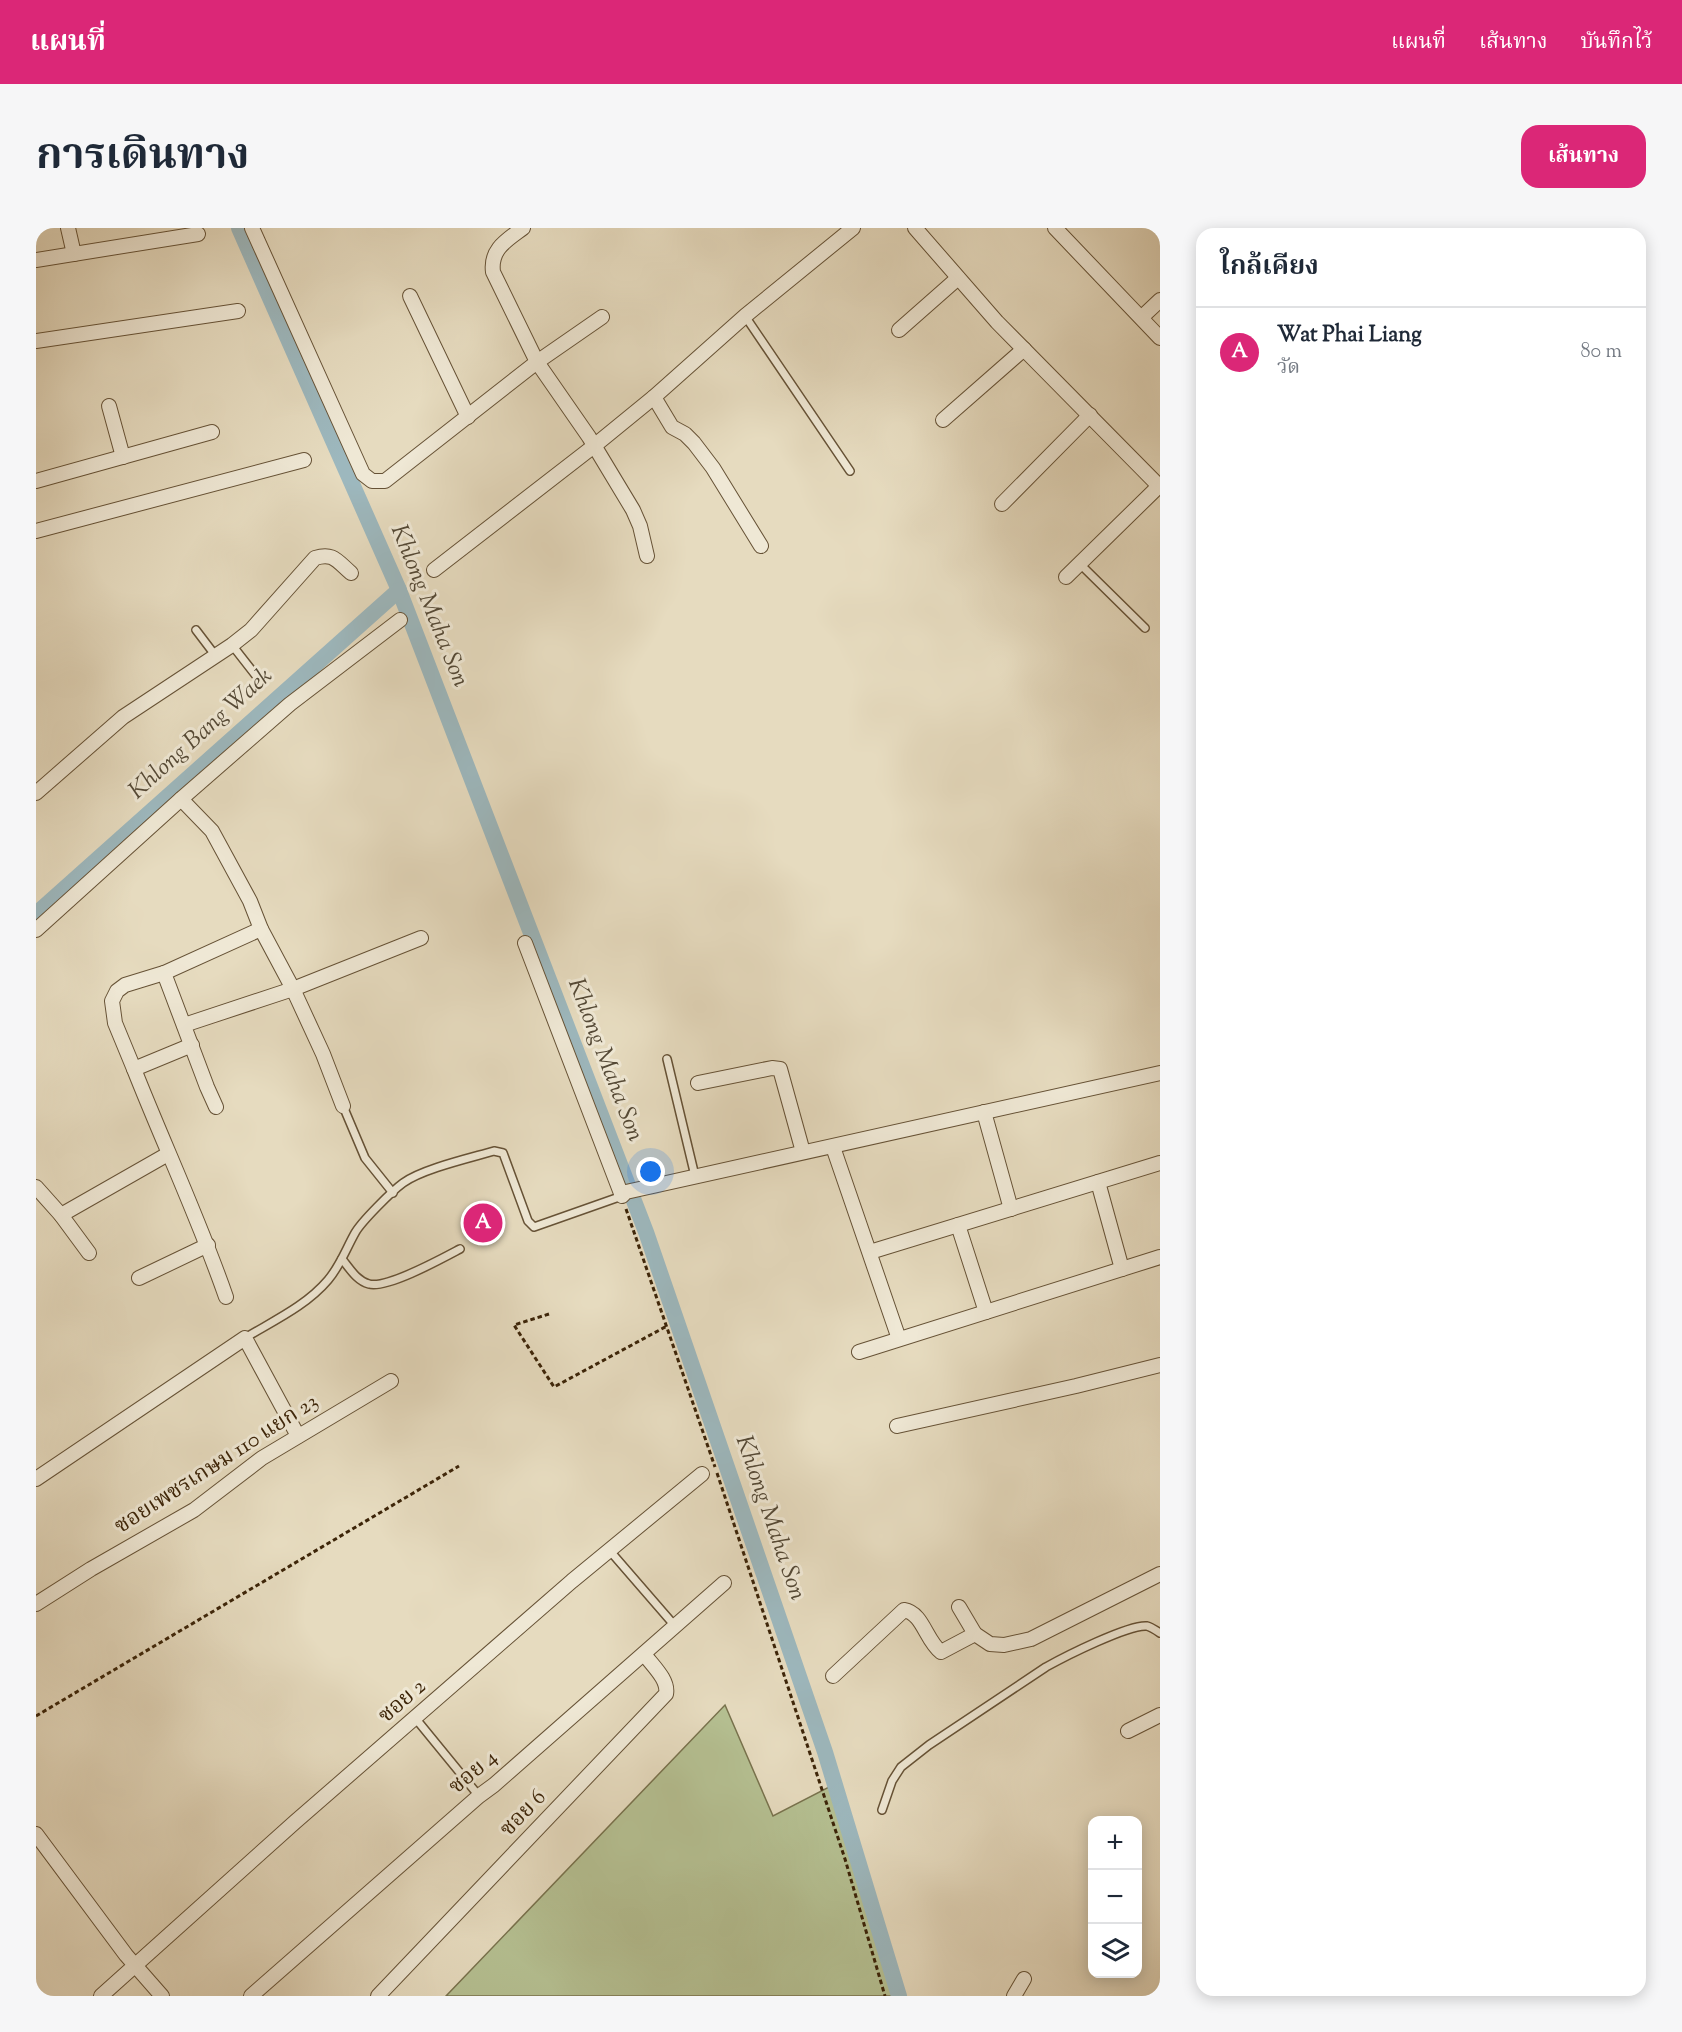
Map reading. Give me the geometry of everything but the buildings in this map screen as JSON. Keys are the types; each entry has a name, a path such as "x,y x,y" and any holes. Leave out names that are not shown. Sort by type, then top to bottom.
{"street":[{"path":"68,228 74,254"},
{"path":"252,228 363,474 372,481 385,481 537,362 602,316"},
{"path":"523,228 496,251 492,261 493,272 537,362 571,410 633,510 640,526 647,556"},
{"path":"434,570 591,442 654,397 745,316 852,228"},
{"path":"915,228 1024,349 1160,486 1066,577"},
{"path":"1055,228 1160,338"},
{"path":"36,260 74,254 151,235 198,234"},
{"path":"899,330 958,278"},
{"path":"410,296 468,417"},
{"path":"1142,317 1160,300"},
{"path":"36,341 238,311"},
{"path":"943,420 1024,349"},
{"path":"654,397 672,428 685,434 713,468 761,546"},
{"path":"109,406 123,456"},
{"path":"1002,504 1090,415"},
{"path":"36,481 212,432"},
{"path":"36,531 304,460"},
{"path":"36,793 123,717 232,645 264,617 315,558 326,555 333,557 351,573"},
{"path":"36,930 181,798 290,704 400,620"},
{"path":"181,798 212,831 250,902 261,930 293,989 323,1054 343,1106"},
{"path":"226,1297 186,1190 168,1154 115,1023 112,1000 117,991 125,985 164,973 261,930"},
{"path":"184,1025 293,989 421,938"},
{"path":"525,943 624,1194 695,1176 1160,1073"},
{"path":"164,973 216,1107"},
{"path":"134,1069 192,1046"},
{"path":"698,1083 772,1068 780,1070 803,1152"},
{"path":"984,1112 1011,1209"},
{"path":"833,1147 899,1339"},
{"path":"61,1215 168,1154"},
{"path":"870,1252 1160,1163"},
{"path":"1098,1182 1122,1269"},
{"path":"36,1187 61,1215 89,1253"},
{"path":"958,1225 986,1312"},
{"path":"139,1278 208,1245"},
{"path":"859,1352 1160,1257"},
{"path":"36,1479 245,1338 298,1436"},
{"path":"897,1426 1160,1365"},
{"name":"ซอยเพชรเกษม 110 แยก 23","path":"36,1604 91,1569 194,1510 262,1458 391,1381"},
{"name":"ซอย 2","path":"101,1996 295,1822 572,1581 702,1474"},
{"path":"959,1607 975,1634 990,1644 1004,1645 1031,1639 1160,1574"},
{"name":"ซอย 4","path":"251,1996 724,1582"},
{"path":"833,1676 904,1610 916,1616 935,1648 941,1652 975,1634"},
{"name":"ซอย 6","path":"378,1996 666,1694 667,1686 644,1654"},
{"path":"1128,1731 1160,1715"},
{"path":"36,1834 101,1922 162,1996"},
{"path":"1014,1996 1024,1979"}],"lane":[{"path":"745,316 850,471"},
{"path":"1080,564 1145,628"},
{"path":"196,630 215,655"},
{"path":"232,645 257,677"},
{"path":"668,1059 695,1176"},
{"path":"343,1106 365,1158 393,1193"},
{"path":"245,1338 295,1309 328,1280 342,1259 356,1230 404,1182 438,1168 494,1151 503,1153 528,1221 534,1227 624,1194"},
{"path":"342,1259 359,1280 372,1285 414,1273 460,1249"},
{"path":"610,1551 675,1626"},
{"path":"882,1810 892,1781 901,1767 929,1745 1046,1667 1104,1639 1132,1630 1147,1626 1160,1633"},
{"path":"416,1719 479,1796"}],"path":[{"path":"624,1194 845,1859 885,1996"},
{"path":"549,1314 514,1325 554,1387 668,1326"},
{"path":"36,1716 459,1466"}],"green space":[{"path":"725,1705 773,1816 829,1787 894,1996 446,1996"}],"waterway":[{"name":"Khlong Maha Son","path":"239,228 399,590 646,1232 825,1752 899,1996"},
{"name":"Khlong Bang Waek","path":"36,914 399,590"}],"place":[{"name":"Wat Phai Liang","path":"483,1223"}]}
